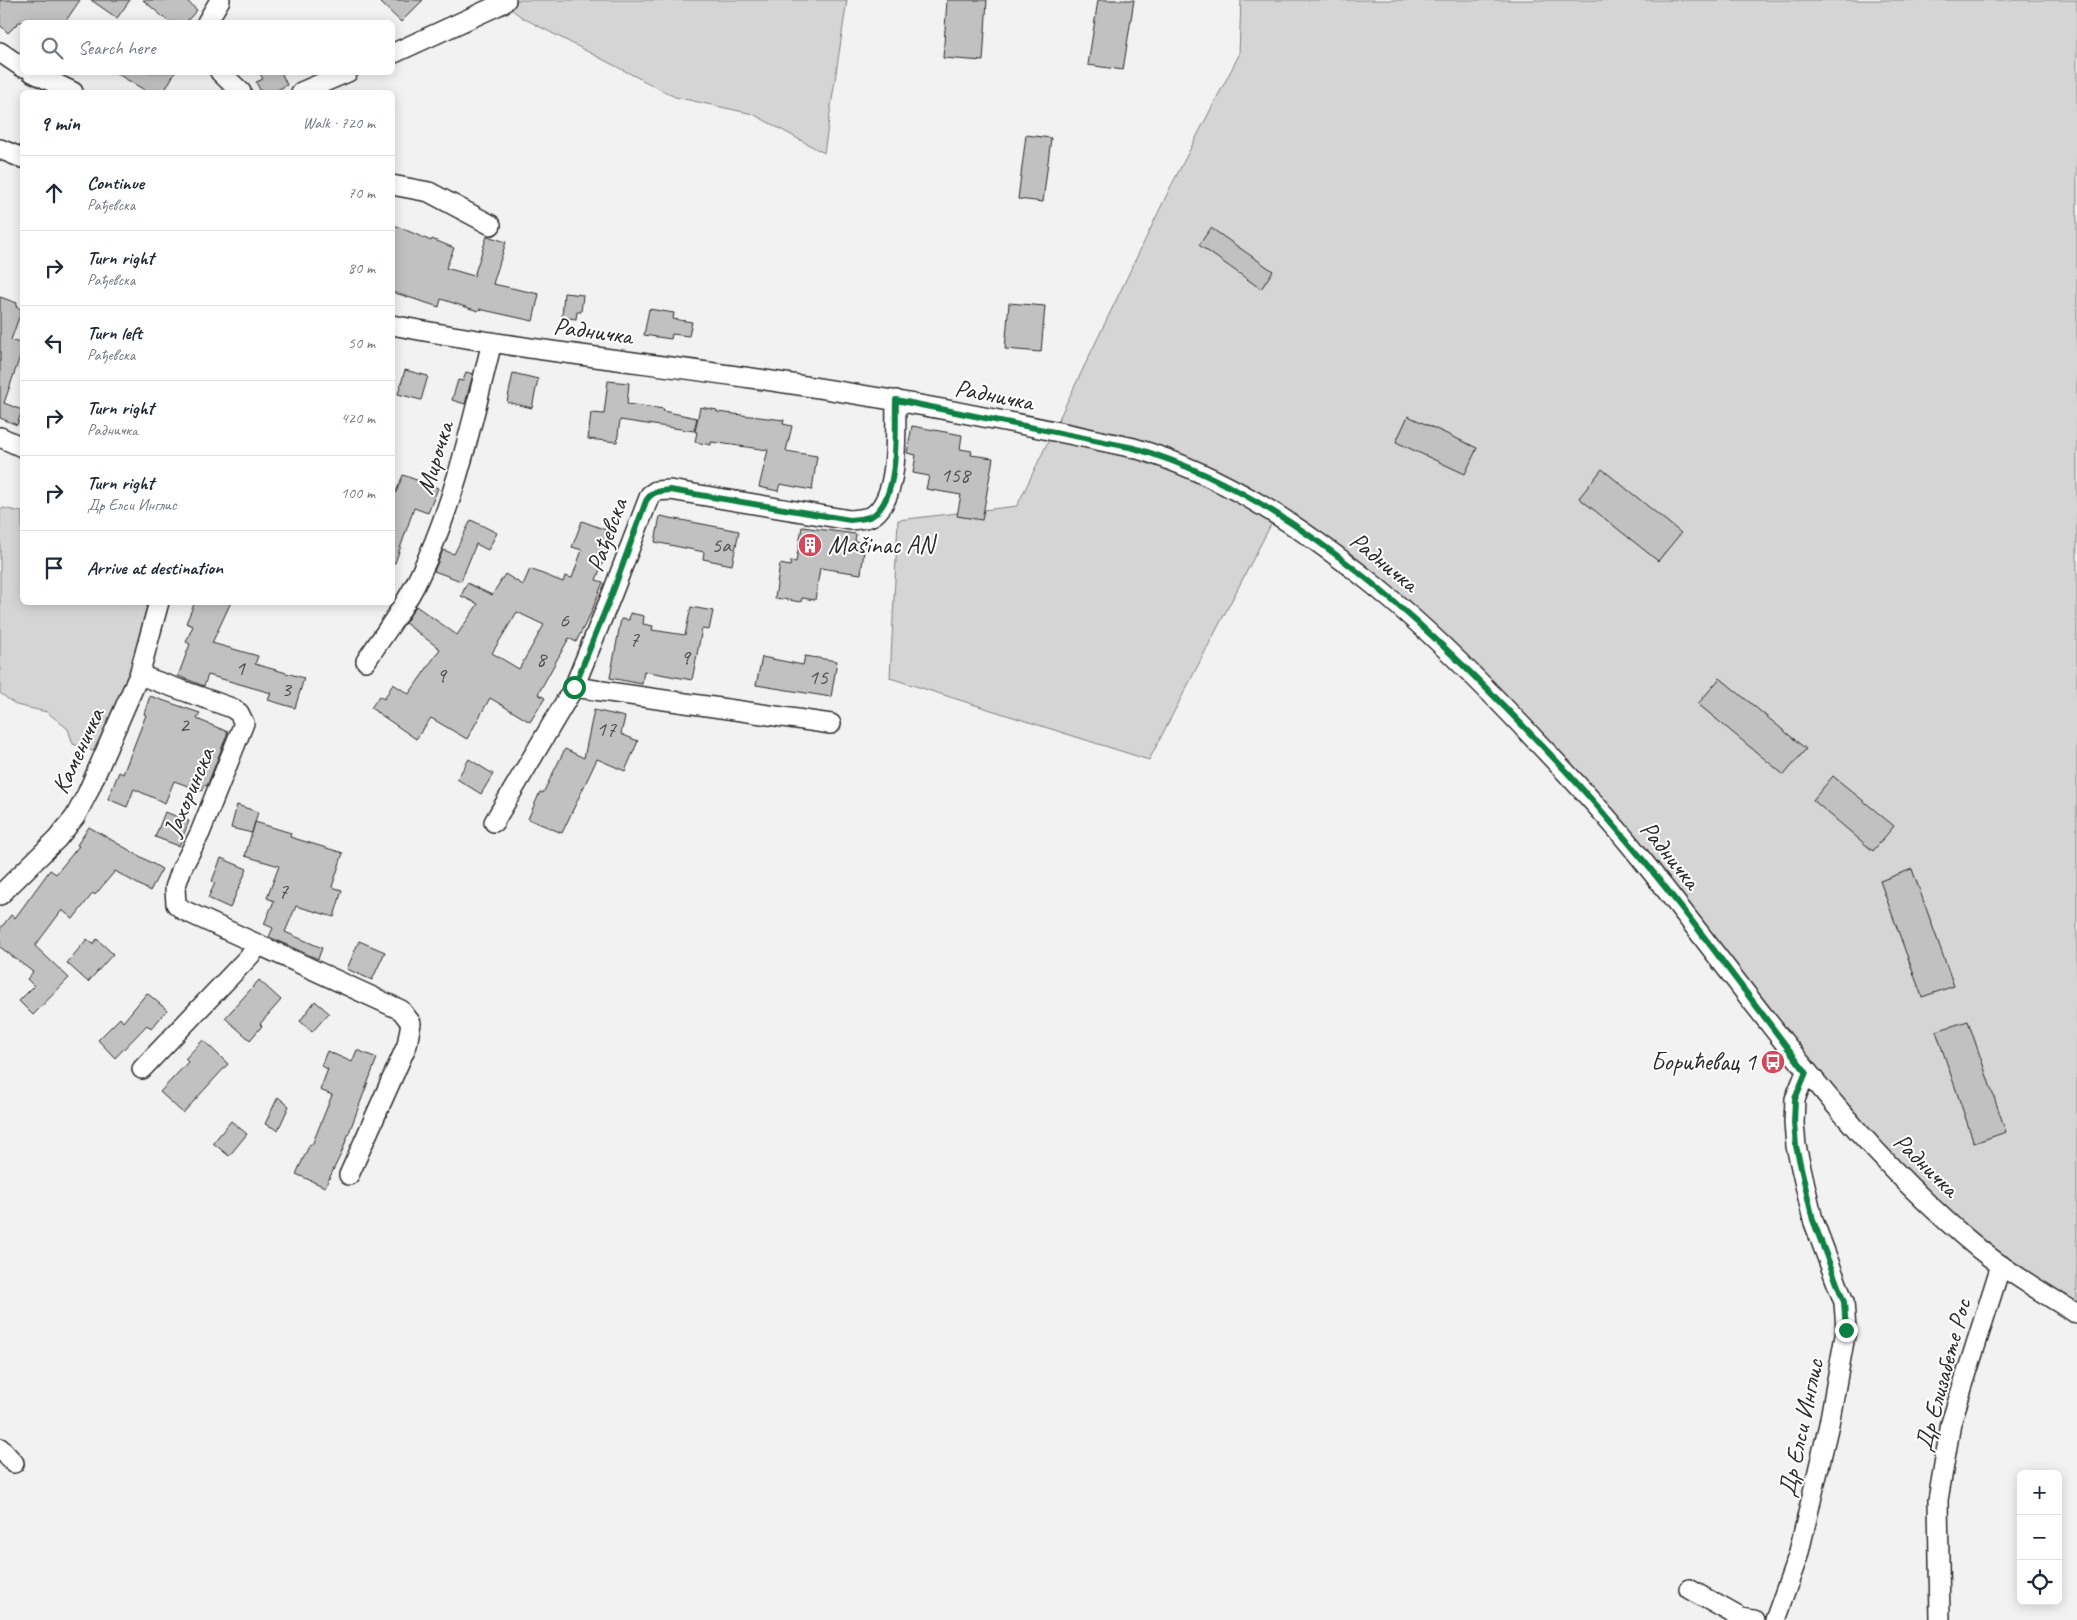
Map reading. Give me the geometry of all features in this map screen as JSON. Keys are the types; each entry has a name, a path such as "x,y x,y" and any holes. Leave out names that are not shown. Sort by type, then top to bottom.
{"street":[{"path":"207,20 220,0"},
{"path":"395,53 506,0"},
{"path":"0,52 20,66"},
{"path":"38,75 69,90"},
{"path":"223,75 239,90"},
{"path":"307,90 341,75"},
{"path":"0,150 20,157"},
{"path":"395,186 429,192 491,226"},
{"name":"Радничка","path":"395,326 492,342 896,400 1106,442 1162,456 1195,470 1279,516 1343,561 1435,637 1507,709 1588,796 1649,868 1806,1072 1881,1156 1954,1226 2000,1265 2077,1314"},
{"name":"Мирочка","path":"366,661 413,589 433,543 464,455 492,342"},
{"name":"Рађевска","path":"494,822 574,687 612,594 646,501 650,495 656,491 670,490 850,520 866,518 876,514 889,490 894,457 896,400"},
{"path":"0,437 20,446"},
{"name":"Каменичка","path":"0,894 57,839 74,817 87,794 139,675 158,605"},
{"name":"Јахоринска","path":"139,675 232,708 242,717 244,723 200,833 182,868 175,888 176,904 182,910 401,1010 411,1023 407,1045 349,1175"},
{"path":"574,687 831,724"},
{"path":"142,1069 260,945"},
{"name":"Др Елси Инглис","path":"1775,1618 1798,1556 1829,1424 1846,1330 1844,1302 1813,1220 1796,1146 1794,1123 1795,1099 1806,1072"},
{"name":"Др Елизабете Рос","path":"1940,1620 1938,1500 1950,1423 2000,1265"},
{"path":"0,1448 14,1463"},
{"path":"1689,1589 1741,1618 1755,1620 1775,1618"}],"shaded area":[{"path":"506,0 847,0 824,153 753,114 675,97 523,18 503,3"},
{"path":"1241,0 2077,0 2077,1303 2039,1280 1981,1240 1883,1147 1836,1096 1613,813 1280,507 1149,760 890,678 898,520 1017,506 1171,186 1239,55"},
{"path":"0,509 20,512 20,605 147,605 126,687 93,751 73,744 68,729 47,712 16,705 0,693"}],"building":[{"path":"0,0 80,0 66,20 20,20 8,33 0,25"},
{"path":"91,0 130,0 117,18"},
{"path":"143,0 186,0 197,10 188,20 167,20"},
{"path":"378,0 423,0 401,22"},
{"path":"947,0 987,0 983,61 943,58"},
{"path":"1098,0 1134,0 1123,70 1088,65"},
{"path":"119,75 173,75 165,90 145,90"},
{"path":"261,75 282,75 287,85 277,90 260,90 256,82 263,79"},
{"path":"1026,135 1051,138 1043,202 1018,199"},
{"path":"395,225 431,241 432,239 454,248 446,268 474,276 487,236 506,242 493,284 539,294 533,321 479,309 478,311 441,299 439,307 395,293"},
{"path":"1211,228 1273,271 1261,289 1199,245"},
{"path":"564,293 583,295 581,312 577,312 576,319 562,317"},
{"path":"0,297 17,303 16,307 20,308 20,315 11,340 20,343 20,357 4,403 20,409 20,416 17,425 0,418"},
{"path":"1009,303 1045,306 1041,352 1005,349"},
{"path":"649,309 674,313 673,319 692,322 689,336 672,334 671,339 644,335"},
{"path":"405,370 428,376 421,400 398,394"},
{"path":"466,372 473,374 465,404 452,400 458,380 463,381"},
{"path":"513,373 538,379 532,408 507,402"},
{"path":"608,381 629,383 627,404 664,409 663,411 697,418 694,431 620,420 617,442 588,439 591,413 604,414"},
{"path":"700,407 717,410 717,412 784,420 783,424 792,426 786,451 817,456 812,490 780,484 778,491 759,487 768,450 711,442 711,445 695,442"},
{"path":"1408,416 1477,448 1465,474 1396,442"},
{"path":"912,426 962,435 960,449 972,451 971,455 993,458 982,520 957,516 961,495 926,489 929,476 913,473 916,455 907,453"},
{"path":"1602,469 1681,533 1658,561 1579,498"},
{"path":"403,475 438,488 428,513 414,508 395,563 395,495"},
{"path":"660,516 739,531 732,565 703,559 704,552 655,542"},
{"path":"471,520 497,533 488,550 476,544 461,581 434,571 443,550 454,554"},
{"path":"582,521 614,533 596,580 603,582 591,613 576,642 569,638 538,694 545,698 530,722 490,698 467,739 431,718 416,739 371,708 379,696 384,699 393,684 409,694 440,649 405,623 416,606 457,635 478,604 461,596 467,583 492,595 505,574 523,585 530,569 563,582 565,576 572,578 582,550 572,547","holes":["517,612 544,625 519,669 492,653"]},
{"path":"802,527 856,534 855,541 865,543 861,574 820,568 815,600 802,598 801,602 775,598 780,564 790,566 791,561 796,562"},
{"path":"194,605 230,605 212,643 258,656 255,664 304,678 295,708 268,700 271,693 208,675 204,686 178,676 190,644 186,642 193,626 186,623"},
{"path":"691,607 713,611 709,630 702,629 692,680 644,671 642,684 610,678 621,619 629,620 630,613 644,616 643,624 653,626 652,630 685,635"},
{"path":"805,656 837,661 831,697 756,685 762,657 803,665"},
{"path":"1720,678 1806,749 1784,775 1698,704"},
{"path":"150,696 200,713 197,719 228,732 207,786 204,785 202,791 174,781 165,803 134,789 127,807 108,799 119,772 123,774 146,715 144,714"},
{"path":"594,710 625,717 621,734 638,741 625,771 597,759 562,833 528,819 540,792 543,793 565,749 584,758"},
{"path":"469,759 493,774 481,794 457,779"},
{"path":"1833,776 1894,826 1873,851 1813,800"},
{"path":"237,805 258,812 252,833 231,828"},
{"path":"165,812 189,821 179,846 155,837"},
{"path":"255,822 291,833 290,837 343,853 332,887 342,890 334,917 296,906 285,932 322,948 318,959 269,937 273,928 264,924 274,901 267,898 279,866 245,856"},
{"path":"89,827 162,869 150,891 115,871 95,895 93,893 73,919 62,910 35,946 69,978 33,1015 19,1001 34,986 27,979 33,972 0,947 0,929 11,915 15,918 50,870 56,874 79,846 77,845"},
{"path":"221,858 247,869 230,908 208,898 215,883 212,881"},
{"path":"1912,869 1954,986 1922,997 1880,881"},
{"path":"87,939 93,944 97,939 113,954 88,982 67,963"},
{"path":"359,941 385,952 372,980 347,969"},
{"path":"259,980 281,1000 260,1024 262,1026 250,1040 225,1018"},
{"path":"147,993 167,1010 151,1029 147,1025 115,1058 98,1040 120,1018 123,1022"},
{"path":"315,1001 329,1013 312,1032 300,1021"},
{"path":"1968,1021 2006,1132 1974,1143 1936,1031"},
{"path":"203,1040 228,1064 183,1113 160,1092 188,1062 185,1059"},
{"path":"357,1050 377,1058 341,1154 325,1187 296,1174 310,1144 312,1145 332,1095 320,1090 328,1069 321,1066 327,1051 352,1062"},
{"path":"278,1097 289,1106 278,1130 265,1124"},
{"path":"231,1121 247,1134 229,1156 213,1143"}],"place":[{"name":"Mašinac AN","path":"810,545"},
{"name":"Борићевац 1","path":"1773,1062"}],"route":[{"path":"574,687 612,594 646,501 650,495 656,491 670,490 850,520 866,518 876,514 889,490 893,474 896,400 1134,448 1162,456 1212,478 1279,516 1343,561 1406,611 1435,637 1507,709 1612,822 1678,904 1806,1072 1799,1085 1795,1099 1794,1123 1796,1146 1813,1220 1844,1302 1846,1330"}]}
